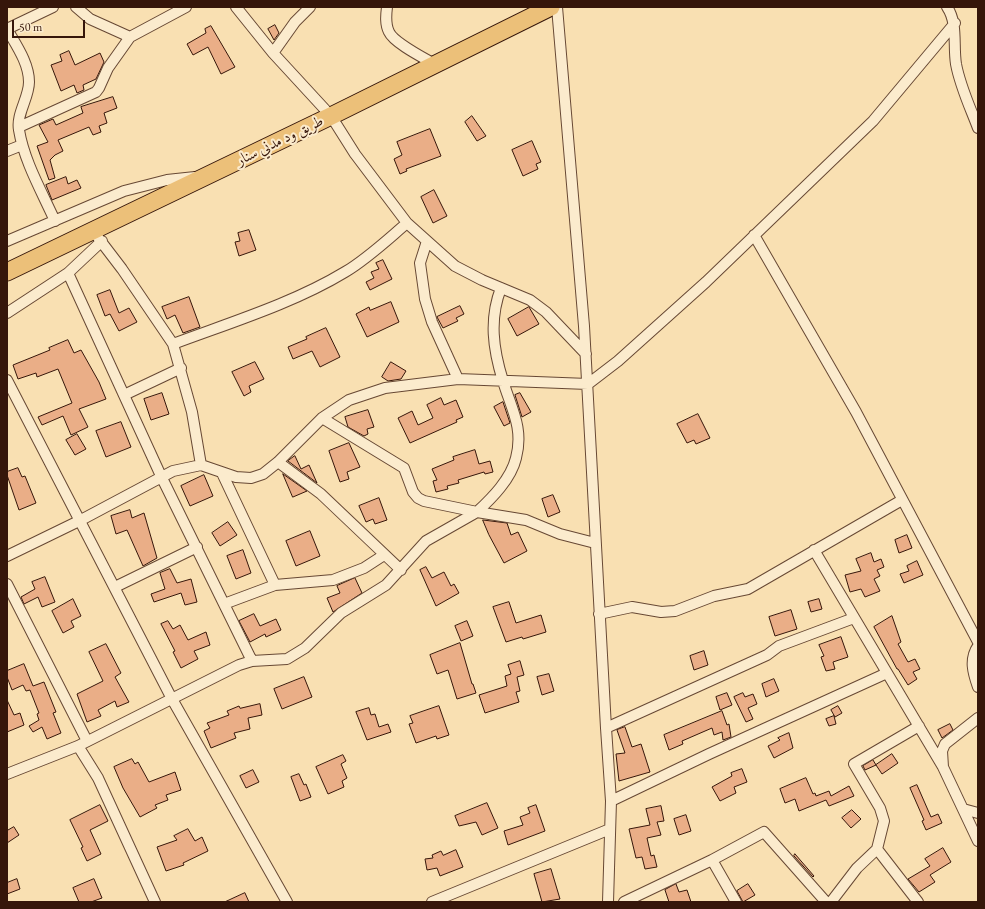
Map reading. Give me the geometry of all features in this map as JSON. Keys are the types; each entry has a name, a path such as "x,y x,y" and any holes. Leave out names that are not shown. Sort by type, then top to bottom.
{"highway":[{"name":"طريق ود مدني سنار","path":"7,272 97,236 210,175 436,65 551,7"}],"street":[{"path":"53,7 7,29 19,49 25,65 29,83 19,128 22,145 55,220"},
{"path":"76,7 90,19 130,37"},
{"path":"19,128 96,92 108,68 130,37 186,7"},
{"path":"236,7 273,53 332,116 355,154 406,223 456,266 501,288 530,300 546,312 586,354"},
{"path":"273,53 295,22 310,7"},
{"path":"387,7 386,23 390,33 397,40 436,65"},
{"path":"556,7 576,217 588,384 595,543 611,801 608,902"},
{"path":"947,7 955,23 954,48 957,65 978,128"},
{"path":"7,556 81,520 161,476 188,467 201,465 236,477 251,478 263,474 278,462 322,418 349,400 385,388 458,379 588,384 637,345 873,121 955,23"},
{"path":"7,151 22,145"},
{"path":"7,241 124,191 167,180 210,175"},
{"path":"173,344 298,296 345,272 374,251 406,223"},
{"path":"754,235 856,412 978,642"},
{"path":"7,313 68,273 97,236 173,344 181,368 192,412 201,465"},
{"path":"427,241 420,263 425,299 432,322 458,379"},
{"path":"68,273 161,476 252,661"},
{"path":"7,774 78,746 239,665 252,661 280,660 293,656 317,638 341,613 386,585 426,541 477,512 497,491 509,475 516,459 518,442 516,414 503,381 494,344 492,325 496,301 501,288"},
{"path":"124,395 181,368"},
{"path":"7,380 81,520 172,699 287,902"},
{"path":"322,418 404,468 418,498 424,501 526,520 560,534 595,543"},
{"path":"278,462 321,494 401,570"},
{"path":"222,473 275,585"},
{"path":"600,614 632,607 662,612 675,611 714,596 748,589 902,500"},
{"path":"115,587 197,547"},
{"path":"814,550 943,767 978,841"},
{"path":"224,604 275,585 333,580 364,568 384,555"},
{"path":"7,584 87,741"},
{"path":"606,728 767,655 779,646 854,618"},
{"path":"978,646 973,658 972,668 978,687"},
{"path":"611,801 709,754 887,673"},
{"path":"943,767 942,751 945,744 978,718"},
{"path":"831,902 857,868 877,849 884,822 883,815 854,764 919,726"},
{"path":"78,746 98,778 155,902"},
{"path":"963,809 978,813"},
{"path":"432,902 610,829"},
{"path":"624,902 712,860 764,832 826,902"},
{"path":"877,849 918,902"},
{"path":"712,860 736,902"}],"building":[{"path":"275,25 279,33 274,40 268,29"},
{"path":"211,26 235,67 221,74 208,47 193,55 187,44 206,33 205,29"},
{"path":"69,51 75,65 100,53 104,62 96,79 83,85 84,90 77,93 74,85 61,91 51,65 62,61 60,55"},
{"path":"113,97 117,108 104,113 107,123 99,126 101,132 93,135 89,127 58,140 63,151 55,155 50,160 55,178 49,180 37,146 48,142 39,125 53,119 56,125 83,113 81,107"},
{"path":"472,116 486,136 477,141 465,122"},
{"path":"430,129 441,156 406,169 407,171 400,174 394,159 402,155 397,142"},
{"path":"532,141 541,162 536,164 538,169 523,176 512,150"},
{"path":"66,177 68,184 77,180 81,188 52,200 46,185"},
{"path":"434,190 447,216 433,223 421,197"},
{"path":"249,230 256,250 239,256 235,242 240,241 238,233"},
{"path":"383,260 392,279 370,290 366,282 374,278 371,272 379,269 376,263"},
{"path":"110,290 119,313 129,308 137,322 119,331 110,314 105,316 97,295"},
{"path":"189,297 200,327 183,333 175,315 167,319 162,307"},
{"path":"391,302 399,322 367,337 356,314 369,307 370,310"},
{"path":"460,306 464,314 456,318 458,321 443,328 437,317"},
{"path":"529,307 539,324 517,336 508,319"},
{"path":"326,328 340,357 320,367 312,351 293,359 288,347 307,339 306,337"},
{"path":"68,340 74,353 81,350 99,382 106,399 79,409 88,427 71,435 63,416 42,425 38,417 72,403 58,369 37,377 36,373 18,379 13,365 50,350 49,348"},
{"path":"255,362 264,379 249,386 251,392 244,396 232,372"},
{"path":"391,362 406,371 401,379 388,381 382,377"},
{"path":"162,393 169,414 151,420 144,399"},
{"path":"520,393 531,412 522,417 515,395"},
{"path":"441,398 444,405 456,400 463,417 456,420 457,422 410,443 398,418 412,411 418,425 433,418 427,405"},
{"path":"503,402 510,423 504,426 494,407"},
{"path":"368,410 374,427 367,429 368,434 364,436 348,427 345,417"},
{"path":"698,414 710,438 696,444 694,440 687,443 677,424"},
{"path":"121,422 131,447 106,457 96,431"},
{"path":"77,434 86,449 75,455 66,440"},
{"path":"349,443 360,467 347,472 349,479 340,482 329,451"},
{"path":"475,450 479,464 490,461 493,472 485,474 484,472 458,480 459,483 447,486 448,489 436,492 433,481 437,480 432,469 454,460 453,457"},
{"path":"295,456 301,469 309,465 317,483 288,461"},
{"path":"18,468 22,477 25,476 36,503 19,510 7,475 7,472"},
{"path":"283,474 307,491 293,497"},
{"path":"204,475 213,496 190,506 181,486"},
{"path":"553,495 560,512 548,517 542,499"},
{"path":"379,498 387,520 375,524 373,519 366,522 359,506"},
{"path":"130,510 132,518 144,513 157,558 143,566 127,530 116,534 111,516"},
{"path":"483,520 507,523 511,535 518,532 527,551 504,563"},
{"path":"228,522 237,535 220,546 212,533"},
{"path":"310,531 320,556 296,566 286,541"},
{"path":"907,535 912,548 899,553 895,540"},
{"path":"243,550 251,573 236,579 227,556"},
{"path":"871,553 874,562 881,559 884,567 877,570 880,576 874,579 880,591 865,597 861,589 850,592 845,575 861,571 856,559"},
{"path":"917,561 923,575 904,583 900,574 909,571 907,566"},
{"path":"426,567 432,578 444,572 451,586 454,584 459,593 436,606 420,570"},
{"path":"170,569 177,583 191,579 197,602 185,605 181,593 154,602 151,594 165,589 160,573"},
{"path":"45,577 55,602 42,607 38,597 24,604 21,597 35,589 32,582"},
{"path":"355,578 362,593 333,612 327,598 340,593 337,586"},
{"path":"73,599 81,616 71,621 74,627 63,633 52,611"},
{"path":"819,599 822,609 811,612 808,602"},
{"path":"509,602 516,623 541,615 546,632 523,639 522,637 506,642 493,607"},
{"path":"791,610 797,629 775,636 769,617"},
{"path":"254,614 260,626 276,619 281,630 266,637 265,634 250,642 239,621"},
{"path":"892,616 901,642 898,644 908,662 915,659 920,669 913,672 917,679 908,685 897,669 874,627"},
{"path":"168,621 173,629 180,625 188,640 206,632 210,645 194,651 198,659 181,668 173,652 175,651 161,624"},
{"path":"467,621 473,636 461,641 455,626"},
{"path":"841,637 848,657 833,662 835,669 826,671 821,657 824,656 819,645"},
{"path":"460,643 476,693 457,699 448,670 437,674 430,655"},
{"path":"106,644 121,673 115,677 129,702 117,707 115,701 98,710 101,716 87,722 77,694 103,681 89,652"},
{"path":"704,651 708,665 694,670 690,656"},
{"path":"520,661 524,675 517,677 520,691 516,692 519,702 485,713 479,695 507,686 505,676 511,674 508,665"},
{"path":"24,664 33,686 44,682 56,712 53,713 61,733 47,739 42,727 33,732 29,726 39,720 37,714 39,713 30,690 26,691 23,685 12,690 7,677 7,671"},
{"path":"549,674 554,691 542,695 537,677"},
{"path":"304,677 312,697 282,709 274,689"},
{"path":"774,679 779,691 766,697 762,684"},
{"path":"727,693 732,705 720,710 716,697"},
{"path":"743,693 745,697 753,694 757,704 748,708 753,719 746,722 734,697"},
{"path":"7,700 14,715 20,713 24,725 7,732"},
{"path":"260,704 262,715 248,718 250,729 234,733 236,738 211,748 204,731 210,728 207,723 229,715 227,711 239,706 240,708"},
{"path":"439,706 449,735 437,739 436,736 416,743 409,724 413,723 410,716"},
{"path":"838,706 842,713 835,717 831,710"},
{"path":"369,708 371,715 375,714 379,727 388,724 391,732 367,740 356,712"},
{"path":"722,711 727,725 729,724 731,737 723,740 722,732 714,735 712,728 682,741 683,744 669,750 664,735"},
{"path":"834,716 836,724 829,726 826,719"},
{"path":"950,724 953,730 942,738 938,730"},
{"path":"625,727 632,747 641,744 650,772 619,781 616,754 625,753 617,730"},
{"path":"789,733 793,748 774,758 768,746 780,740 778,738"},
{"path":"892,754 898,763 882,774 876,765"},
{"path":"343,755 346,761 341,764 347,778 342,781 344,787 328,794 316,767"},
{"path":"132,759 135,764 138,762 149,782 175,772 181,790 166,795 168,800 155,805 157,808 140,817 123,788 114,767"},
{"path":"873,760 876,765 865,770 863,766"},
{"path":"742,769 747,782 734,787 736,793 720,801 712,787 732,776 731,773"},
{"path":"253,770 259,782 246,788 240,776"},
{"path":"299,774 304,785 306,784 311,797 300,801 291,777"},
{"path":"806,778 813,794 815,793 816,796 829,791 831,796 849,786 854,796 829,806 826,800 799,811 795,799 785,803 780,789"},
{"path":"917,785 931,817 938,814 942,823 926,830 922,821 924,820 910,788"},
{"path":"487,803 498,828 482,835 476,822 459,826 455,816"},
{"path":"100,805 108,821 90,830 101,854 87,861 81,848 83,847 70,820"},
{"path":"536,805 545,831 508,845 504,831 523,825 520,817 530,813 528,808"},
{"path":"661,806 664,821 657,822 661,835 647,838 651,856 654,855 657,867 645,869 642,857 636,858 629,829 650,825 646,809"},
{"path":"852,810 861,819 851,828 842,818"},
{"path":"686,815 691,831 679,835 674,819"},
{"path":"14,827 19,835 7,843 7,831"},
{"path":"188,829 195,841 202,837 208,851 183,863 184,865 166,871 157,847 177,840 174,836"},
{"path":"943,848 951,862 930,875 935,882 919,892 908,879 930,866 925,859"},
{"path":"456,850 463,867 440,876 437,868 427,870 425,859 433,858 432,855 441,851 443,855"},
{"path":"795,854 814,876 813,877 794,856"},
{"path":"551,869 560,899 542,902 534,874"},
{"path":"17,879 20,889 7,894 7,883"},
{"path":"94,879 102,898 91,902 79,902 73,888"},
{"path":"676,884 679,892 687,890 691,902 669,902 665,890"},
{"path":"748,884 755,895 743,902 737,891"},
{"path":"245,893 249,902 225,902"}]}
